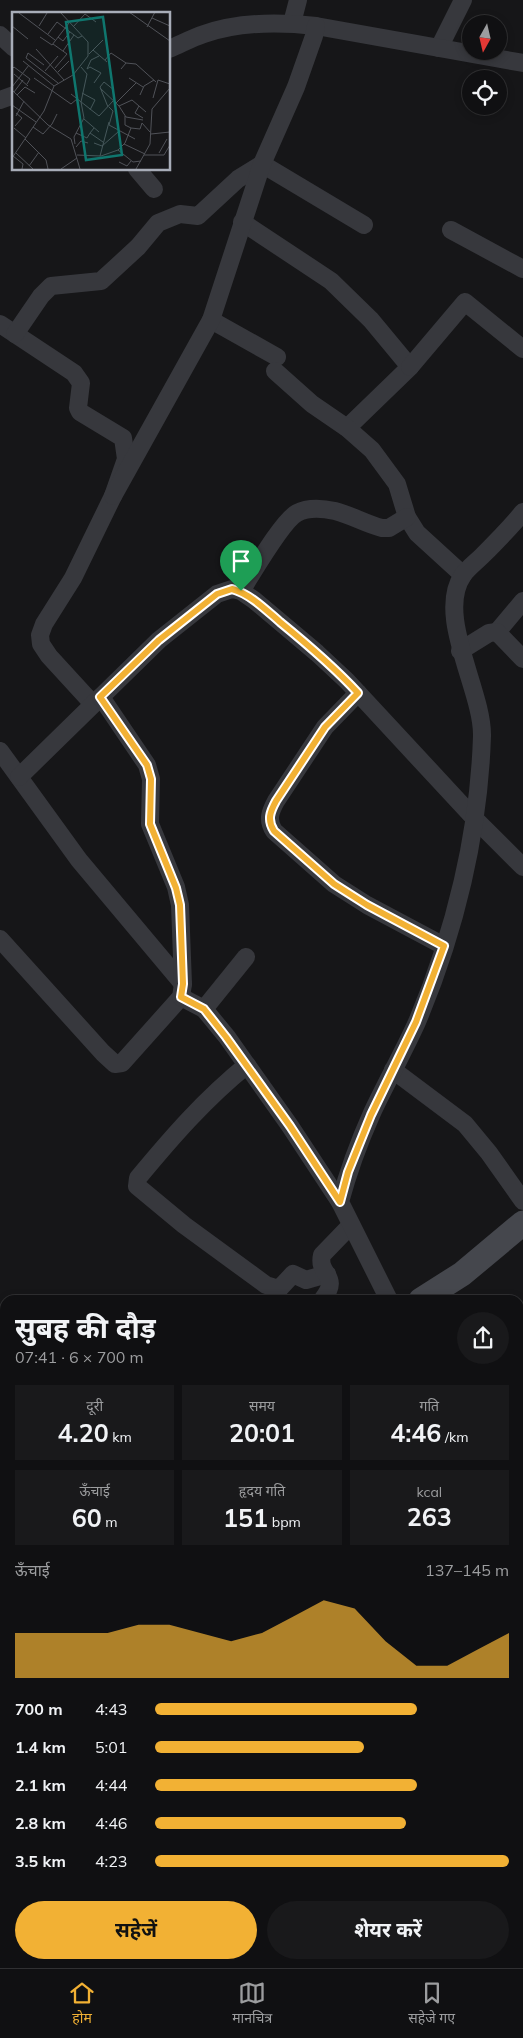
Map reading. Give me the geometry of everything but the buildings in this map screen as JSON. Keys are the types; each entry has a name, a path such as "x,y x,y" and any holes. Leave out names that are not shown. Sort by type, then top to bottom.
{"main road":[{"path":"428,1295 462,1274 523,1223"}],"street":[{"path":"292,23 298,0"},
{"path":"439,48 463,0"},
{"path":"170,49 206,33 239,26 292,23 523,63"},
{"path":"0,939 115,1064 122,1062 182,990 180,905 176,888 150,824 151,779 147,765 97,701 49,656 40,636 44,624 73,578 113,496 211,320 262,164 296,87 316,26"},
{"path":"0,35 12,46"},
{"path":"0,100 12,96"},
{"path":"262,164 364,226"},
{"path":"15,334 41,296 52,286 101,281 138,247 158,223 180,214 198,216 238,179 262,164"},
{"path":"138,170 154,189"},
{"path":"242,222 331,281 371,320 410,367"},
{"path":"451,230 523,269"},
{"path":"347,428 410,367 465,302 523,349"},
{"path":"211,320 276,364 312,404 347,428 372,450 397,484 408,518 417,533 462,575"},
{"path":"0,324 76,376 81,387 78,408 80,412 123,438 126,459 113,496"},
{"path":"241,591 273,542 292,516 298,512 317,508 335,511 382,528 389,528 408,518"},
{"path":"340,1202 348,1172 371,1115 416,1022 444,946 460,895 474,818 482,736 481,718 476,696 460,651 455,610 456,594 462,575 510,528 523,512"},
{"path":"19,777 159,640 217,594 232,589 241,591 317,653 358,693 474,818 523,867"},
{"path":"460,651 488,633 497,632 523,601"},
{"path":"497,632 523,659"},
{"path":"358,693 325,727 276,801 270,814 270,824 274,831 334,884 367,905 444,946"},
{"path":"0,751 79,860 182,990 204,1009 247,1065 340,1202 386,1295"},
{"path":"204,1009 246,957"},
{"path":"247,1065 217,1090 178,1130 138,1178 137,1186 184,1224 273,1289 279,1289 293,1274 306,1280 327,1274"},
{"path":"394,1070 465,1124 489,1153 523,1201"},
{"path":"325,1295 330,1287 330,1281 322,1263 322,1255 351,1225"}],"route":[{"path":"232,589 241,591 317,653 358,693 325,727 276,801 270,814 270,824 274,831 334,884 367,905 444,946 416,1022 371,1115 348,1172 340,1202 290,1126 226,1037 204,1009 181,997 183,984 180,905 176,888 150,824 151,779 147,765 100,697 159,640 217,594 232,589"}]}
